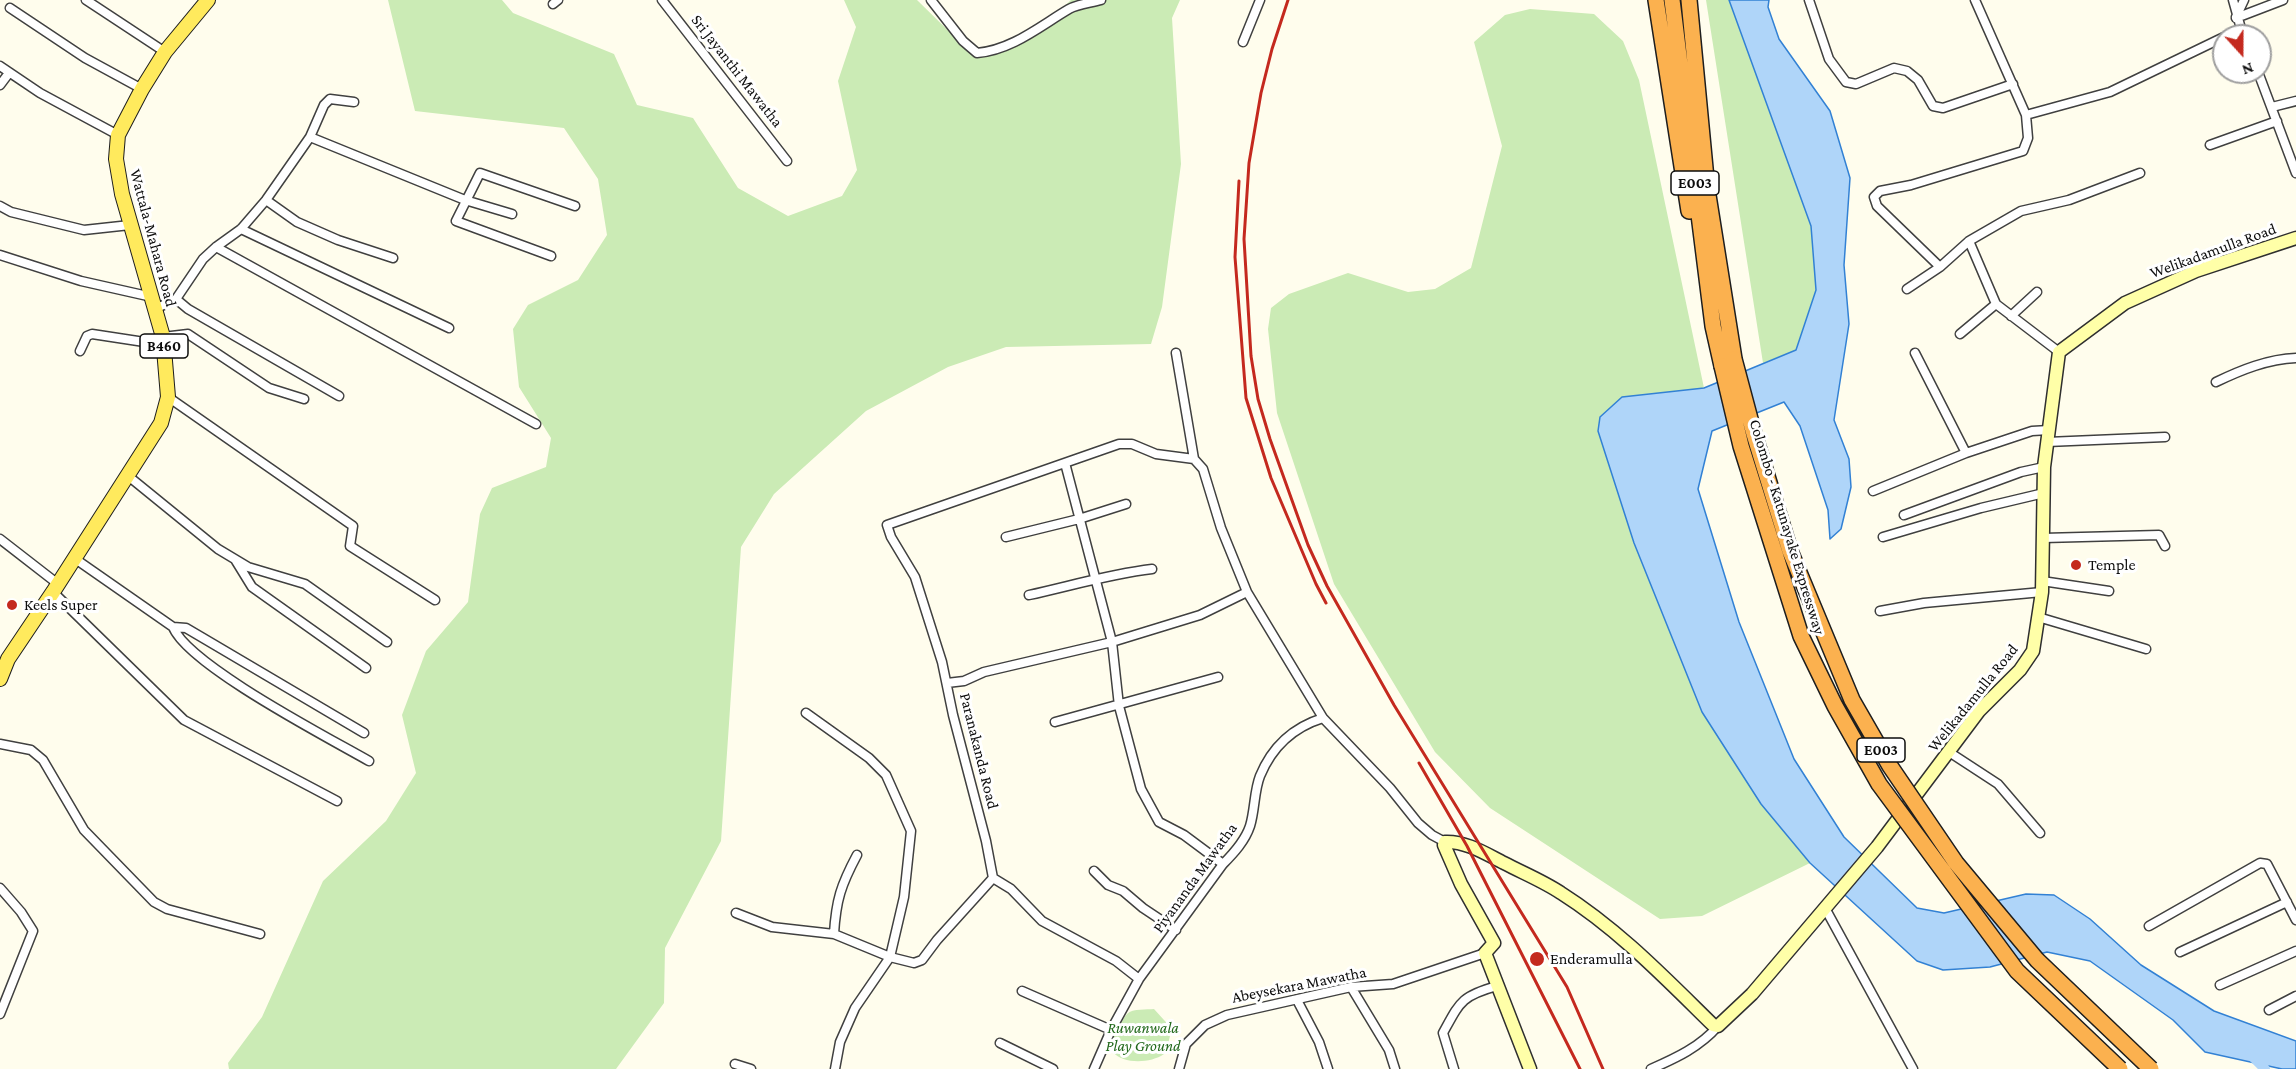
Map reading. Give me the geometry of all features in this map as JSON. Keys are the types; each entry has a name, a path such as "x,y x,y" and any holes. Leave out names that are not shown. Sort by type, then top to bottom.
{"highway":[{"path":"1649,0 1666,119 1713,326"},
{"path":"1656,0 1692,228"},
{"path":"1664,0 1704,281"},
{"name":"Colombo - Katunayake Expressway","path":"1672,0 1713,326 1754,434 1790,551 1852,700 1890,766 1956,862 2037,960 2151,1069"},
{"name":"Colombo - Katunayake Expressway","path":"1689,0 1707,189 1728,362 1741,446 1801,636 1846,726 1879,784 2017,971 2120,1069"}],"main road":[{"name":"Wattala-Mahara Road","path":"0,679 8,658 56,588 160,423 168,397 163,341 122,194 116,159 118,135 165,52 208,0"}],"street":[{"path":"86,0 165,52"},
{"name":"Sri Jayanthi Mawatha","path":"662,0 788,161"},
{"path":"931,0 963,41 977,53 994,51 1054,20 1071,8 1101,0"},
{"path":"1243,42 1260,0"},
{"path":"1809,0 1829,59 1846,82 1856,84 1894,68 1907,71 1918,80 1933,105 1943,108 2013,84"},
{"path":"1940,267 1877,206 1874,197 1880,191 1911,185 2023,151 2028,138 2026,115 1975,0"},
{"path":"2233,0 2239,24"},
{"path":"2236,18 2244,0"},
{"path":"2236,18 2283,0"},
{"path":"10,8 85,58 142,89"},
{"path":"2026,115 2110,92 2212,42"},
{"path":"0,66 40,93 118,135"},
{"path":"0,84 9,73"},
{"path":"2263,84 2296,173"},
{"path":"0,255 154,303 176,299 203,259 241,229 266,200 310,137 324,105 330,99 354,102"},
{"path":"2272,107 2296,101"},
{"path":"2210,146 2277,121"},
{"path":"310,137 465,200 512,214"},
{"path":"1908,289 1940,267 1969,241 2021,212 2070,200 2140,173"},
{"path":"551,256 456,221 465,200 480,174 575,206"},
{"path":"266,200 297,222 338,240 393,258"},
{"path":"0,206 11,212 84,230 130,225"},
{"path":"241,229 449,328"},
{"name":"Welikadamulla Road","path":"1652,1069 1680,1056 1707,1038 1752,994 1877,847 1979,711 2020,670 2033,651 2042,586 2044,467 2059,352 2124,303 2196,271 2296,238"},
{"path":"1969,241 1996,304 2059,352"},
{"path":"216,247 536,424"},
{"path":"2011,316 2037,292"},
{"path":"176,299 188,309 339,396"},
{"path":"1960,334 1996,304"},
{"path":"80,351 87,336 92,334 163,341 188,334 269,388 304,399"},
{"path":"1176,353 1194,459 1203,469 1221,528 1247,592 1323,718 1390,788 1418,823 1432,835 1445,842 1456,842 1484,853 1560,892 1645,958 1713,1025 1718,1026"},
{"path":"1915,353 1966,453"},
{"path":"2216,382 2238,371 2280,358 2296,358"},
{"path":"168,397 353,526 350,546 435,600"},
{"path":"1873,491 1966,453 2032,431 2048,436 2165,437"},
{"path":"1194,459 1156,454 1132,444 1119,444 1065,463 1112,642 1119,706 1141,789 1160,822 1184,835 1223,864"},
{"name":"Paranakanda Road","path":"993,878 987,841 953,715 947,683 915,577 891,537 887,525 1065,463"},
{"path":"1904,515 2021,472 2044,467"},
{"path":"127,475 218,549 248,567 305,584 387,642"},
{"path":"1883,537 2044,493"},
{"path":"1006,537 1079,519 1126,504"},
{"path":"2043,538 2159,535 2165,546"},
{"path":"0,539 56,588 184,720 337,801"},
{"path":"74,558 173,627 186,628 364,733"},
{"path":"235,559 252,588 366,668"},
{"path":"1029,595 1095,581 1116,574 1152,569"},
{"path":"1880,611 2042,586 2109,591"},
{"path":"947,683 964,681 984,672 1112,642 1200,615 1247,592"},
{"path":"2038,617 2146,649"},
{"path":"173,627 176,635 199,656 238,686 369,761"},
{"path":"1055,722 1218,677"},
{"path":"806,713 869,758 886,775 911,831 904,897 890,957 855,1008 840,1042 835,1069"},
{"name":"Piyananda Mawatha","path":"1094,1069 1110,1030 1139,980 1223,864 1239,848 1250,827 1260,776 1273,754 1286,737 1306,724 1323,718"},
{"path":"0,744 31,750 43,760 84,830 154,902 167,909 260,934"},
{"path":"1949,752 1998,784 2040,834"},
{"path":"1445,842 1461,884 1494,944 1485,953 1530,1069"},
{"path":"834,934 836,905 842,883 856,855"},
{"path":"2149,926 2260,863 2267,864 2296,920"},
{"path":"1094,871 1108,885 1123,891 1143,908 1176,930"},
{"path":"736,913 772,927 834,934 890,957 914,963 922,960 993,878 1011,889 1042,921 1116,962 1139,980"},
{"path":"0,888 21,912 33,931 0,1014"},
{"path":"2180,952 2287,902"},
{"path":"1825,908 1913,1069"},
{"path":"2220,985 2296,951"},
{"name":"Abeysekara Mawatha","path":"1179,1069 1186,1044 1205,1025 1227,1015 1351,987 1393,984 1485,953"},
{"path":"1454,1069 1443,1033 1461,1001 1480,991 1497,986"},
{"path":"1351,987 1389,1050 1395,1069"},
{"path":"1022,991 1110,1030"},
{"path":"2269,1010 2296,996"},
{"path":"1297,1000 1319,1042 1328,1069"},
{"path":"1000,1043 1053,1069"},
{"path":"735,1064 751,1069"}],"green space":[{"path":"388,0 502,0 513,13 614,54 637,105 693,118 738,188 788,216 842,196 857,170 838,81 856,27 844,0 917,0 966,48 994,48 1046,23 1071,0 1180,0 1172,18 1181,164 1162,307 1151,344 1006,347 948,367 866,411 774,494 741,547 721,841 665,948 664,1003 616,1069 229,1069 228,1063 262,1017 323,881 386,821 416,773 402,715 426,651 468,602 480,514 492,488 546,467 551,438 519,387 513,329 528,305 578,280 607,235 598,179 564,128 415,111"},
{"path":"1706,0 1729,0 1811,226 1816,290 1796,350 1763,363"},
{"path":"1530,9 1594,14 1623,41 1639,80 1704,388 1622,397 1599,431 1634,543 1702,712 1761,804 1810,863 1702,916 1660,919 1490,808 1435,752 1334,584 1277,413 1268,329 1271,308 1289,294 1348,273 1408,292 1435,289 1471,268 1502,146 1474,42 1505,15"},
{"name":"Ruwanwala Play Ground","path":"1154,1009 1174,1031 1171,1032 1164,1054 1155,1059 1133,1061 1115,1054 1111,1047 1112,1038 1126,1015 1133,1011"}],"water":[{"path":"1729,0 1769,0 1768,7 1779,39 1830,111 1850,178 1844,265 1849,324 1834,420 1849,459 1851,487 1841,529 1830,539 1828,510 1800,426 1784,402 1712,431 1698,489 1739,622 1794,759 1844,837 1917,908 1944,913 2026,894 2054,895 2090,919 2141,965 2214,1011 2296,1041 2296,1069 2282,1069 2205,1052 2173,1020 2090,961 2047,952 1990,967 1943,970 1917,961 1810,863 1761,804 1702,712 1634,543 1598,431 1600,417 1622,397 1704,388 1796,350 1816,290 1811,226"}],"waterway":[{"path":"2250,1054 2265,1069"}],"railway":[{"path":"1288,0 1261,93 1249,163 1244,239 1251,356 1258,399 1308,545 1327,586 1394,705 1567,987 1603,1069"},
{"path":"1239,181 1235,257 1246,398 1271,478 1326,603"},
{"path":"1419,763 1467,846 1580,1069"}],"place":[{"name":"Temple","path":"2076,565"},
{"name":"Keels Super","path":"12,605"},
{"name":"Enderamulla","path":"1537,959"}]}
